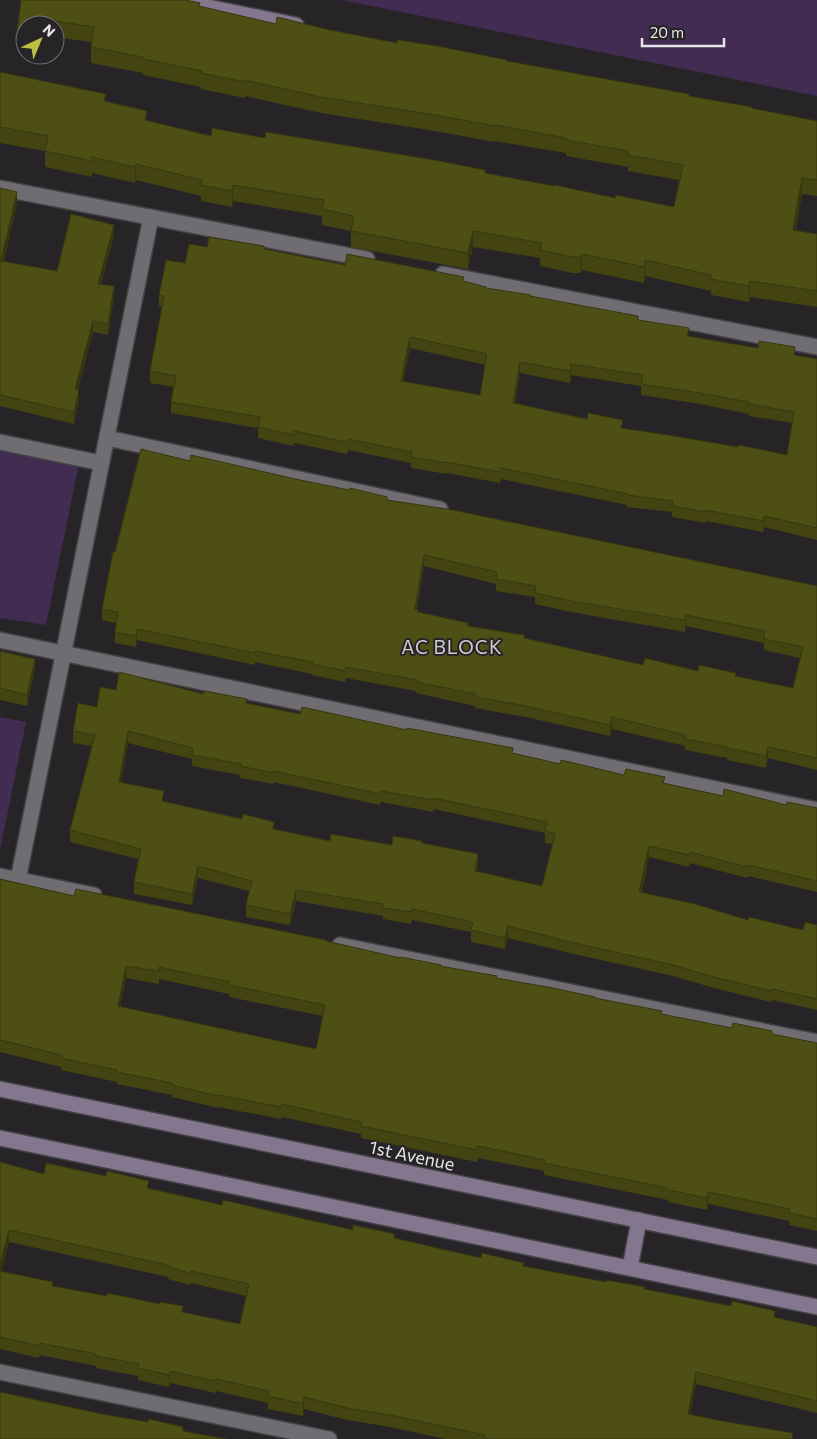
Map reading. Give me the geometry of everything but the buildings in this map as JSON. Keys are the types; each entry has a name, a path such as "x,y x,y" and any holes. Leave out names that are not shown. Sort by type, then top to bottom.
{"main road":[{"path":"173,0 310,27"},
{"name":"1st Avenue","path":"0,1089 817,1257"},
{"path":"0,1138 817,1306"},
{"path":"630,1268 638,1220"}],"street":[{"path":"0,188 376,261"},
{"path":"18,880 151,217"},
{"path":"425,271 817,347"},
{"path":"106,438 457,513"},
{"path":"0,442 101,463"},
{"path":"0,640 817,810"},
{"path":"0,876 106,898"},
{"path":"330,943 817,1042"},
{"path":"0,1372 329,1439"}],"shaded area":[{"path":"342,0 817,0 817,96"},
{"path":"0,442 80,459 46,625 0,618"},
{"path":"0,717 26,722 0,851"}],"district":[{"name":"AC BLOCK","path":"452,646"}]}
